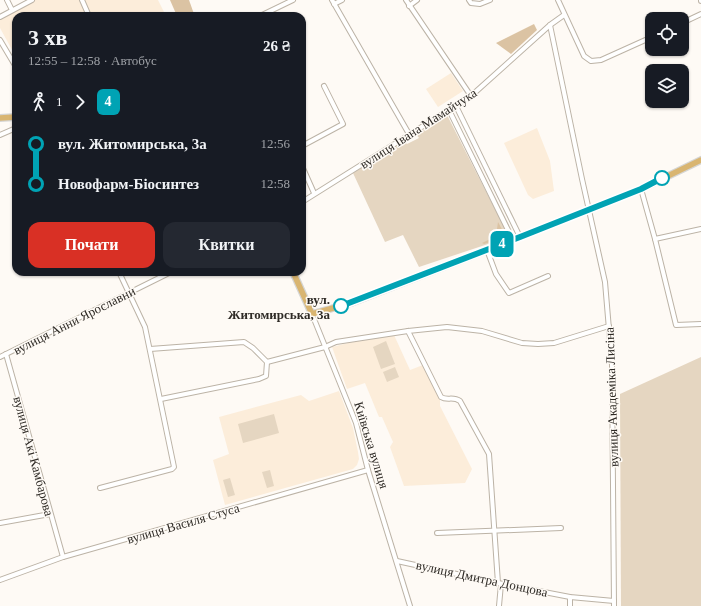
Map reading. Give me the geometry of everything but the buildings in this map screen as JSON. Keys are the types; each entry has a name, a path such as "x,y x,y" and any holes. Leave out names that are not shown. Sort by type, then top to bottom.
{"main road":[{"path":"0,118 12,117"},
{"path":"312,314 350,303 513,240 641,189 701,160"},
{"name":"Київська вулиця","path":"295,276 312,314"}],"street":[{"path":"7,0 12,10"},
{"path":"0,17 32,0"},
{"path":"82,0 87,12"},
{"path":"268,12 293,0"},
{"path":"342,0 333,2 409,134"},
{"path":"406,0 408,6 471,96"},
{"path":"408,6 417,0"},
{"path":"469,0 471,3 480,4 490,0"},
{"path":"558,0 584,56 591,61 602,60 645,40"},
{"path":"689,20 701,14"},
{"name":"вулиця Івана Мамайчука","path":"306,199 471,96 550,25 564,15"},
{"name":"вулиця Академіка Лисіна","path":"550,25 588,210 605,282 612,365 614,606"},
{"path":"0,40 12,61"},
{"path":"306,144 343,124 324,86"},
{"path":"456,106 520,237"},
{"path":"449,110 513,240"},
{"path":"0,135 12,130"},
{"path":"306,175 314,193"},
{"path":"641,189 655,238 676,325 701,324"},
{"path":"655,238 701,229"},
{"path":"487,250 496,274 509,293 548,276"},
{"path":"100,488 174,468 145,326 121,276"},
{"name":"вулиця Анни Ярославни","path":"0,357 163,276"},
{"name":"Київська вулиця","path":"312,314 356,424 368,470 410,606"},
{"path":"267,362 325,347 336,342 408,331 447,327 482,331 522,343 538,344 554,343 609,326"},
{"path":"408,331 441,397 443,399 455,398 460,401 489,454 494,530 500,583 500,606"},
{"path":"150,349 244,342 254,348 267,362 266,376 259,379 161,399"},
{"name":"вулиця Акі Камбарова","path":"6,354 63,557"},
{"name":"вулиця Василя Стуса","path":"0,580 63,557 368,470"},
{"path":"0,523 50,514"},
{"path":"437,533 561,528"},
{"name":"вулиця Дмитра Донцова","path":"397,561 570,596 614,601"},
{"path":"570,596 570,606"}],"shaded area":[{"path":"35,0 80,0 85,12 13,12"},
{"path":"84,0 158,0 164,12 90,12"},
{"path":"170,0 189,0 193,12 175,12"},
{"path":"12,12 12,50 0,28 0,19"},
{"path":"534,24 537,30 511,54 496,43"},
{"path":"451,73 463,91 438,107 426,89"},
{"path":"447,115 509,237 419,267 403,235 385,242 353,173 404,141 407,144 419,138 416,134"},
{"path":"537,128 550,161 554,191 533,199 528,195 504,143"},
{"path":"498,222 506,237 484,244 482,243 496,236"},
{"path":"394,335 410,370 423,365 440,399 440,406 472,469 465,483 404,486 390,447 393,442 382,417 379,417 365,383 347,389 332,347"},
{"path":"386,341 395,364 381,369 373,347"},
{"path":"701,357 701,606 621,606 620,394"},
{"path":"395,367 399,377 387,382 383,372"},
{"path":"339,391 353,428 358,452 359,459 357,465 353,469 225,505 213,460 229,454 219,417 301,395 309,401"},
{"path":"274,414 279,433 243,443 238,424"},
{"path":"270,470 274,486 267,488 262,472"},
{"path":"230,478 235,495 228,497 223,480"}],"bus line":[{"name":"4","path":"341,306 641,189 662,178"}],"place":[{"name":"вул. Житомирська, 3а","path":"341,306"}]}
